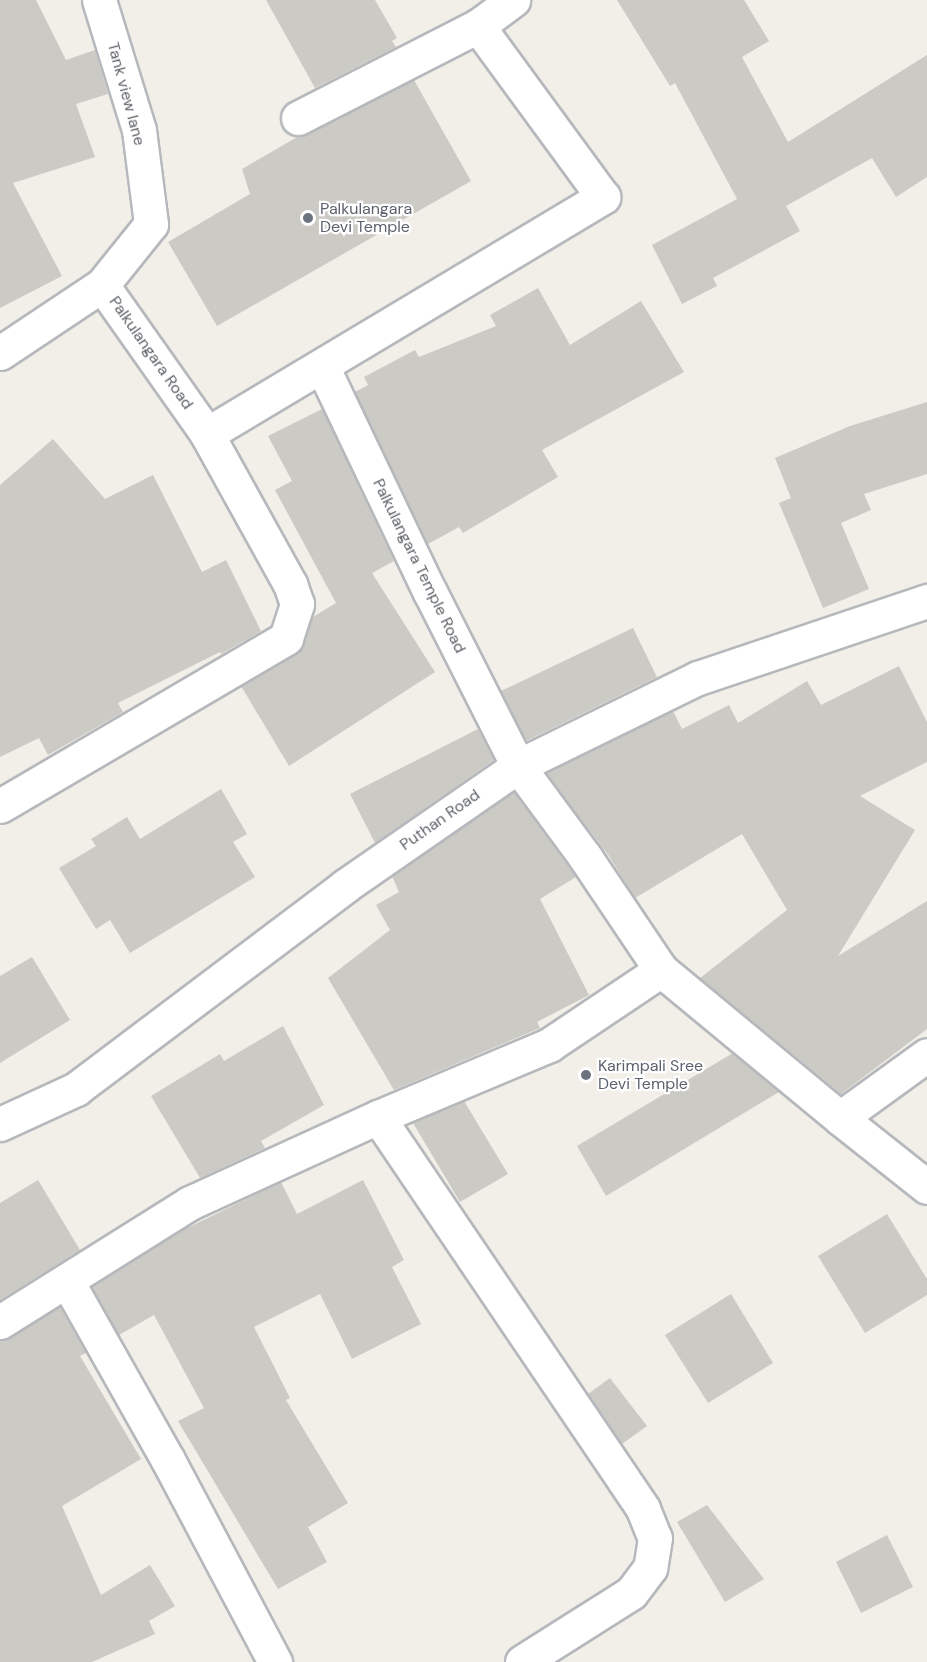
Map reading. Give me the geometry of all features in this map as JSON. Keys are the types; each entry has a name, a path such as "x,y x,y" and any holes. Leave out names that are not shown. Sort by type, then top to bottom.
{"street":[{"name":"Tank view lane","path":"99,0 140,130 151,224 102,285"},
{"path":"298,118 478,26 513,0"},
{"path":"207,434 603,197 478,26"},
{"name":"Palkulangara Road","path":"0,353 102,285 207,434 290,584 297,604 286,638 0,806"},
{"name":"Palkulangara Temple Road","path":"322,366 430,592 518,766 585,857 661,970 927,1187"},
{"name":"Puthan Road","path":"0,1124 76,1089 345,886 518,766 698,678 927,601"},
{"path":"0,1323 190,1203 378,1118 549,1045 661,970"},
{"path":"840,1118 927,1055"},
{"path":"378,1118 643,1509 655,1538 650,1568 631,1593 522,1662"},
{"path":"67,1281 168,1460 275,1662"}],"building":[{"path":"0,0 36,0 66,60 95,50 108,94 76,104 95,157 13,183 62,276 0,308"},
{"path":"266,0 375,0 397,38 392,41 396,47 315,88"},
{"path":"617,0 744,0 769,41 742,57 788,142 927,55 927,177 896,197 872,158 786,206 800,231 713,278 717,286 682,304 652,245 737,199 675,83 670,86"},
{"name":"Palkulangara Devi Temple","path":"414,80 471,181 217,326 168,242 250,194 242,169 299,136"},
{"path":"538,288 570,345 641,301 684,372 542,450 558,477 463,533 459,527 428,544 355,392 368,385 364,377 415,350 419,357 496,326 490,315"},
{"path":"927,402 927,474 864,494 871,510 841,523 869,589 823,608 779,503 791,498 775,458 850,426"},
{"path":"322,409 394,561 372,573 435,672 289,766 241,686 296,654 304,644 313,617 336,603 275,490 292,481 268,436"},
{"path":"53,439 105,499 153,475 202,572 226,560 261,631 221,654 220,652 118,703 123,712 48,755 39,738 0,757 0,485"},
{"path":"633,628 657,677 526,741 501,691"},
{"path":"899,666 927,722 927,762 860,796 915,830 838,956 927,901 927,1029 841,1094 700,978 787,910 742,834 635,898 609,856 546,773 673,711 682,729 729,705 738,723 807,681 821,705"},
{"path":"478,729 494,760 375,843 350,794"},
{"path":"221,789 247,834 233,842 255,877 130,953 110,920 96,929 59,868 96,846 91,839 127,817 140,839"},
{"path":"514,792 576,877 540,899 589,995 537,1022 540,1028 394,1090 328,978 390,930 376,905 399,892 392,876"},
{"path":"32,957 70,1020 0,1063 0,976"},
{"path":"283,1026 324,1105 261,1141 265,1148 200,1178 151,1096 220,1054 224,1061"},
{"path":"733,1053 779,1092 606,1196 577,1146"},
{"path":"464,1101 508,1174 460,1202 413,1123"},
{"path":"38,1180 80,1250 0,1300 0,1203"},
{"path":"363,1180 404,1260 392,1267 421,1324 352,1359 320,1294 254,1327 290,1398 286,1400 348,1503 308,1527 327,1562 278,1589 178,1421 204,1408 154,1315 119,1335 92,1287 175,1234 281,1182 297,1214"},
{"path":"887,1214 927,1279 927,1295 865,1333 818,1256"},
{"path":"731,1294 773,1363 708,1403 665,1335"},
{"path":"60,1307 86,1353 80,1356 141,1459 62,1506 101,1595 150,1565 175,1606 149,1621 155,1634 92,1662 0,1662 0,1341 10,1338"},
{"path":"610,1378 647,1426 622,1444 588,1394"},
{"path":"707,1505 764,1579 725,1602 677,1522"},
{"path":"887,1535 913,1587 861,1613 836,1562"}],"place":[{"name":"Palkulangara Devi Temple","path":"308,218"},
{"name":"Karimpali Sree Devi Temple","path":"586,1075"}]}
